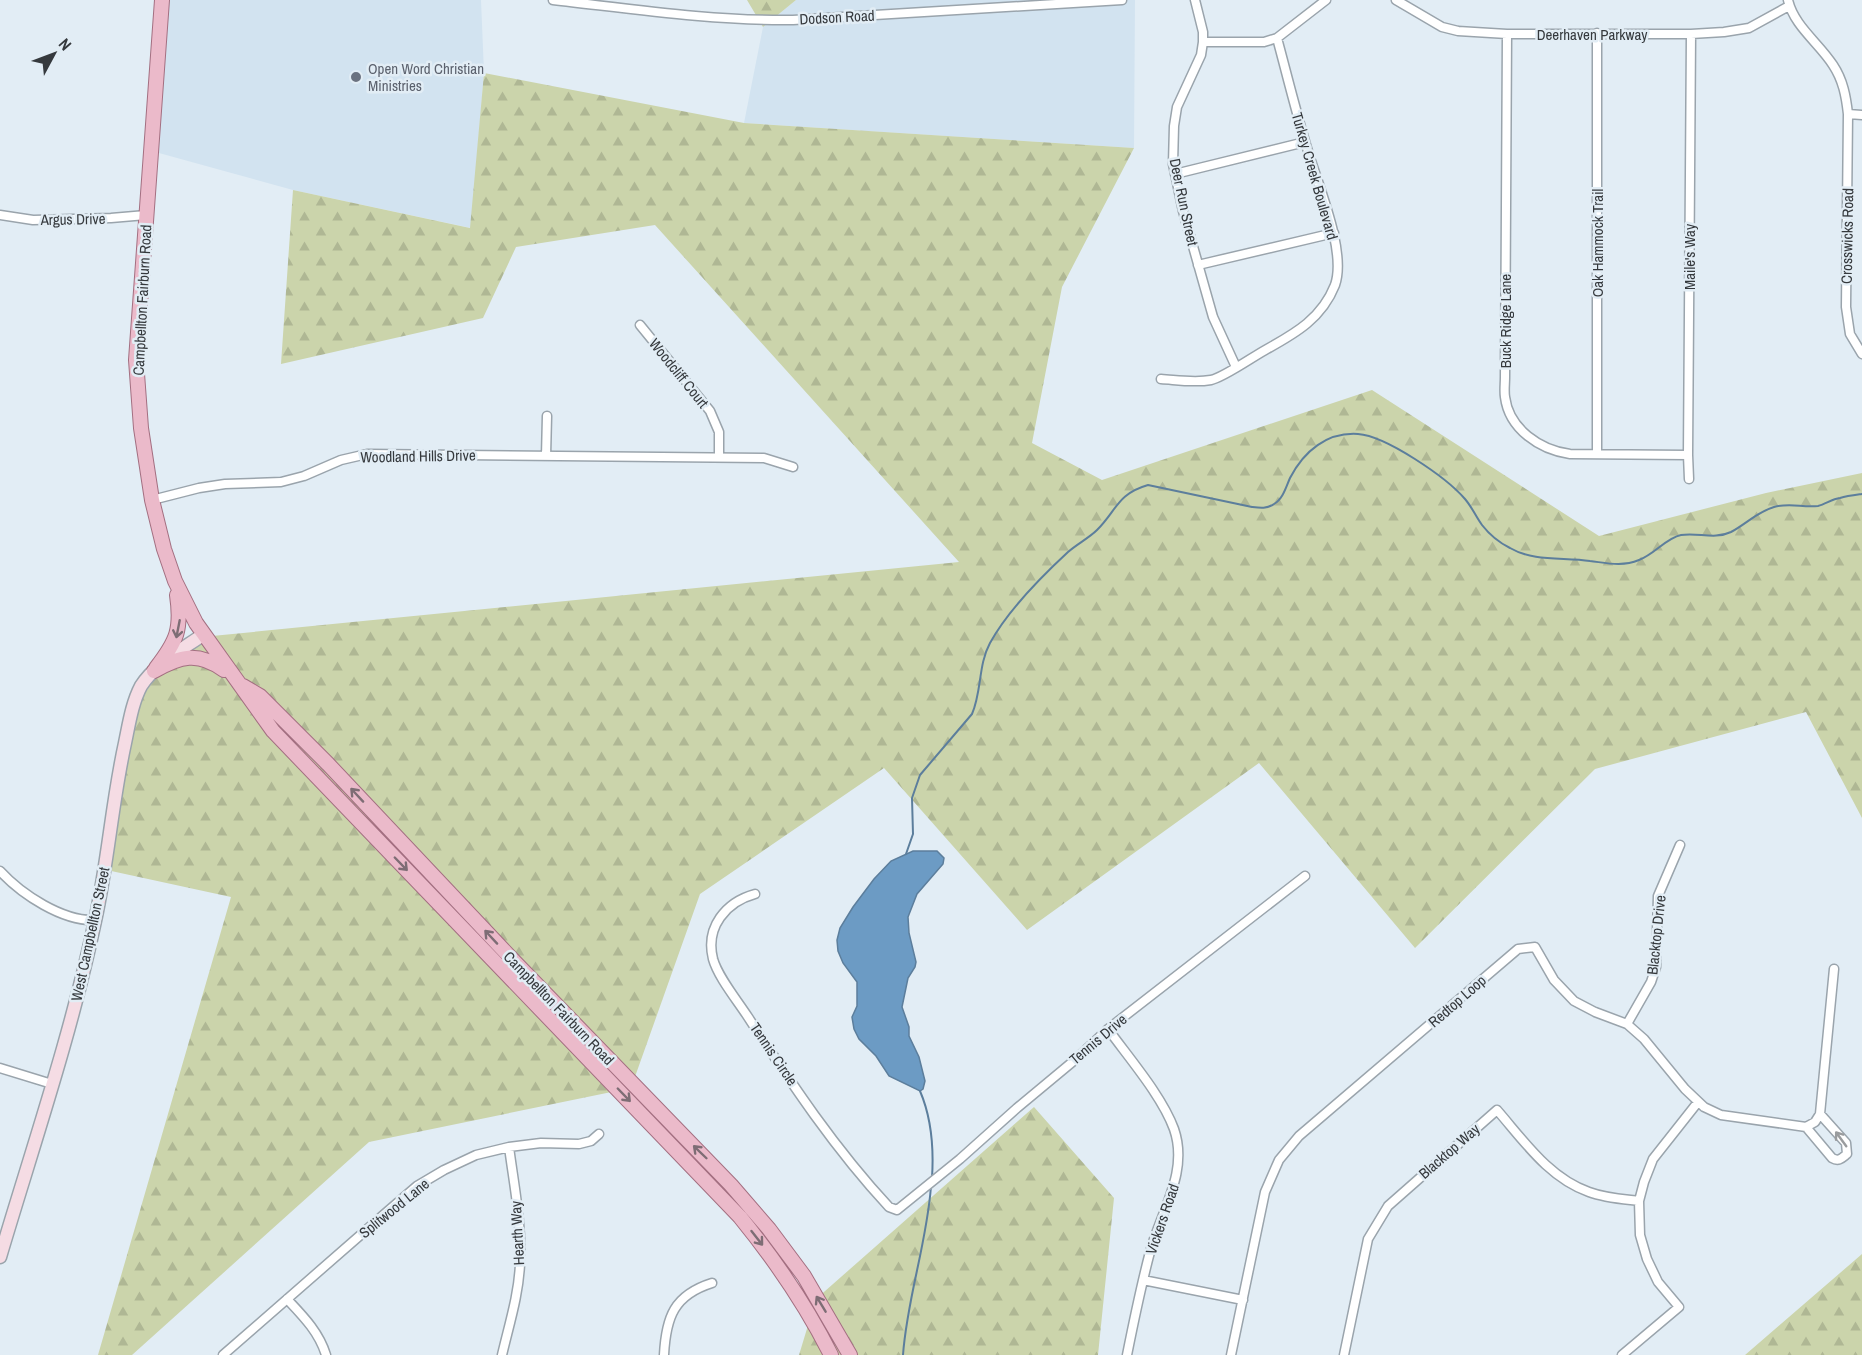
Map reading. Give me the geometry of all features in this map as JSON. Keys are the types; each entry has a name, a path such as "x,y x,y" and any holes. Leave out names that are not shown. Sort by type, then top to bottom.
{"main road":[{"name":"Campbellton Fairburn Road","path":"162,0 136,360 141,428 152,500 164,549 175,581 192,616 273,731 740,1216 790,1284 831,1355"},
{"path":"154,671 174,644 179,627 175,581"},
{"name":"West Campbellton Street","path":"0,1257 52,1084 96,920 109,846 118,773 133,705 142,686 154,671 204,634"},
{"path":"154,671 179,659 202,658 225,670 241,685"},
{"name":"Campbellton Fairburn Road","path":"241,685 260,696 313,749 510,958 731,1185 769,1229 804,1276 850,1355"}],"street":[{"name":"Dodson Road","path":"553,0 709,18 751,20 792,20 1122,0"},
{"name":"Deer Run Street","path":"1195,0 1203,32 1203,42 1201,55 1177,107 1173,164 1213,317 1236,366"},
{"path":"1203,42 1264,42 1277,38 1326,0"},
{"name":"Deerhaven Parkway","path":"1396,0 1442,27 1458,31 1507,34 1724,32 1749,28 1788,3"},
{"name":"Crosswicks Road","path":"1788,3 1797,19 1840,76 1844,87 1848,114 1846,308 1850,334 1862,354"},
{"name":"Oak Hammock Trail","path":"1597,33 1597,454"},
{"name":"Buck Ridge Lane","path":"1507,34 1505,398 1509,412 1518,426 1538,444 1556,452 1688,455"},
{"name":"Maile's Way","path":"1689,479 1691,34"},
{"name":"Turkey Creek Boulevard","path":"1161,379 1191,382 1213,380 1297,333 1321,311 1336,283 1337,262 1334,233 1305,142 1277,38"},
{"path":"1848,114 1862,115"},
{"path":"1175,174 1305,142"},
{"name":"Argus Drive","path":"0,215 33,220 146,215"},
{"path":"1198,265 1334,233"},
{"name":"Woodcliff Court","path":"640,326 710,411 719,432 719,457"},
{"path":"546,456 547,417"},
{"name":"Woodland Hills Drive","path":"152,500 225,484 281,482 304,476 341,460 367,454 764,458 793,467"},
{"name":"Blacktop Drive","path":"1627,1024 1651,982 1656,967 1658,896 1680,845"},
{"path":"0,871 32,899 77,919 96,920"},
{"name":"Tennis Drive","path":"897,1210 960,1159 1108,1029 1305,876"},
{"name":"Tennis Circle","path":"755,894 733,903 717,921 711,945 716,967 771,1052 848,1160 889,1207 897,1210"},
{"name":"Redtop Loop","path":"1231,1355 1265,1192 1279,1160 1299,1136 1518,949 1535,947 1554,980 1574,1001 1627,1024 1644,1039 1685,1089 1704,1107 1721,1115 1806,1127"},
{"path":"1820,1114 1846,1143 1847,1154 1840,1160 1832,1158 1806,1127 1815,1122 1820,1114 1834,969"},
{"name":"Vickers Road","path":"1108,1029 1166,1110 1175,1131 1179,1150 1176,1180 1160,1221 1143,1280 1127,1355"},
{"path":"0,1068 52,1084"},
{"path":"1622,1355 1679,1307 1658,1282 1647,1259 1640,1235 1639,1201 1653,1159 1698,1102"},
{"name":"Blacktop Way","path":"1344,1355 1368,1239 1388,1206 1497,1110 1544,1164 1562,1179 1587,1192 1611,1198 1639,1201"},
{"name":"Splitwood Lane","path":"223,1355 417,1186 444,1170 476,1155 508,1147 541,1143 579,1144 591,1141 599,1134"},
{"name":"Hearth Way","path":"502,1355 517,1293 520,1264 519,1229 508,1147"},
{"path":"1143,1280 1242,1300"},
{"path":"664,1355 667,1323 674,1308 698,1287 712,1283"},
{"path":"287,1299 310,1323 326,1355"}],"shaded area":[{"path":"159,0 481,0 484,73 471,228 293,190 148,150"},
{"path":"796,0 1135,0 1134,148 744,123 763,27"}],"green space":[{"path":"747,0 796,0 763,27"},
{"path":"484,73 744,123 1134,148 1062,287 1032,443 1102,480 1372,390 1599,536 1766,493 1862,473 1862,818 1806,712 1595,769 1415,948 1259,763 1027,930 884,768 700,894 631,1088 369,1142 132,1355 98,1355 231,897 102,869 141,699 162,668 212,636 959,562 655,225 516,247 483,318 281,364 293,190 470,228"},
{"path":"1034,1107 1114,1198 1098,1355 799,1355 816,1299"},
{"path":"1862,1254 1862,1355 1745,1355"}],"water":[{"path":"913,851 937,851 944,858 943,864 917,894 908,917 909,933 916,962 908,978 902,1007 909,1027 909,1036 919,1057 925,1081 920,1091 889,1076 876,1056 859,1039 852,1017 857,1006 857,982 843,963 838,951 837,940 840,928 874,879 891,861"}],"waterway":[{"path":"906,854 913,834 912,798 920,775 972,714 986,651 997,631 1026,594 1068,552 1097,530 1118,503 1130,493 1148,485 1252,507 1271,506 1280,499 1302,459 1318,445 1336,436 1347,434 1370,436 1415,459 1444,480 1465,499 1488,532 1510,548 1539,557 1621,564 1645,557 1670,539 1681,535 1712,536 1731,532 1774,507 1818,506 1862,494"},
{"path":"920,1091 931,1133 932,1178"},
{"path":"903,1355 908,1313 926,1228 931,1186"}],"place":[{"name":"Open Word Christian Ministries","path":"356,77"}]}
